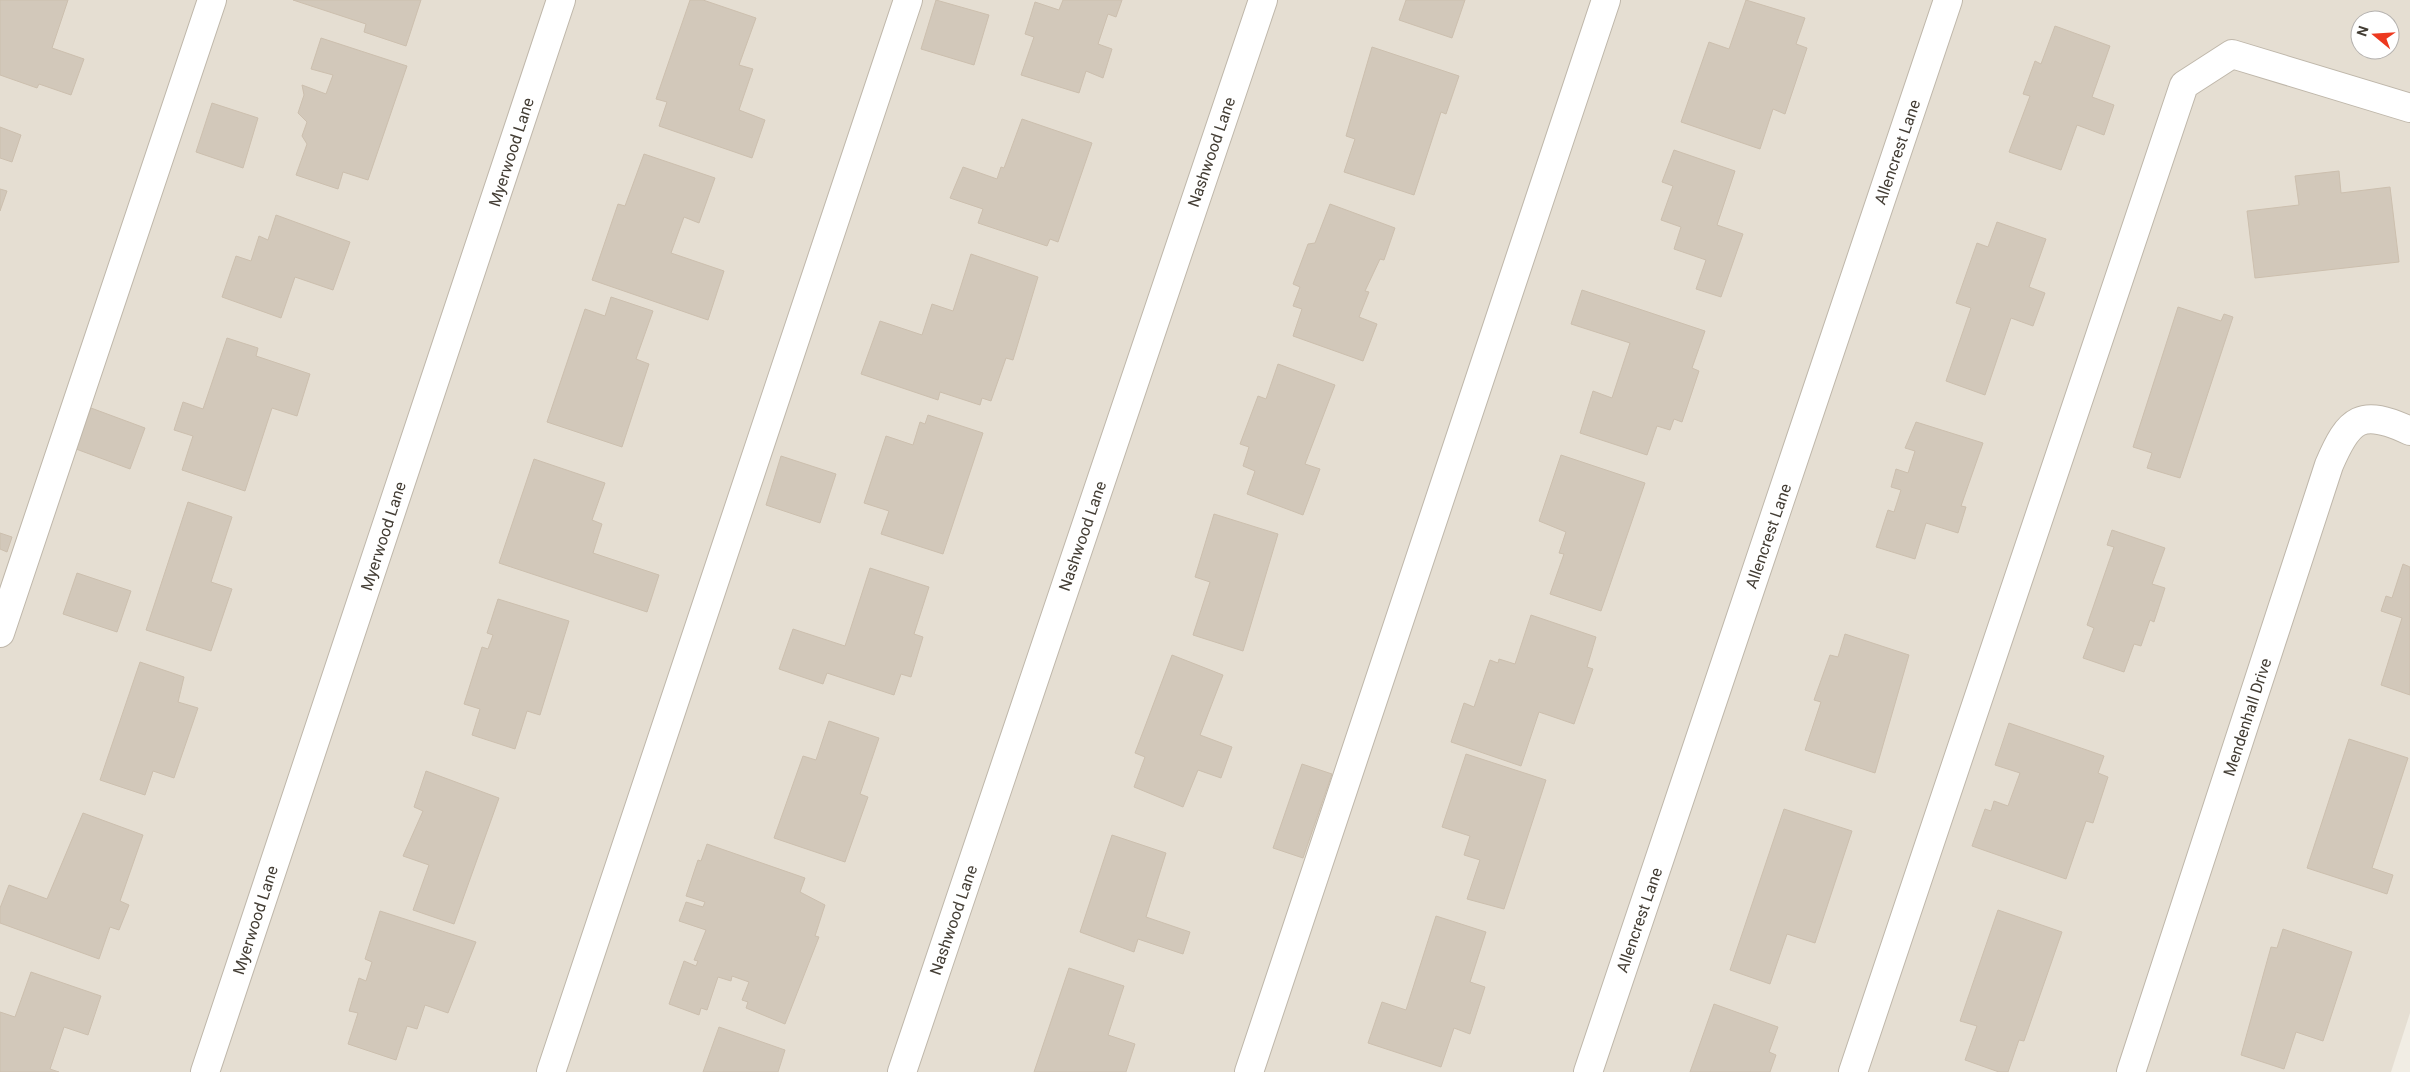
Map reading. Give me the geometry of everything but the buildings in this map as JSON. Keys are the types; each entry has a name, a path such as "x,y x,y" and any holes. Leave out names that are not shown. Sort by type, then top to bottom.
{"street":[{"path":"0,633 212,0"},
{"name":"Myerwood Lane","path":"204,1072 561,0"},
{"path":"551,1072 908,0"},
{"name":"Nashwood Lane","path":"902,1072 1262,0"},
{"path":"1249,1072 1606,0"},
{"name":"Allencrest Lane","path":"1588,1072 1948,0"},
{"path":"1853,1072 2184,85 2232,54 2410,108"},
{"name":"Mendenhall Drive","path":"2131,1072 2329,465 2341,438 2353,424 2373,417 2410,431"}],"shaded area":[{"path":"0,0 2410,0 2410,1013 2391,1072 0,1072"}]}
